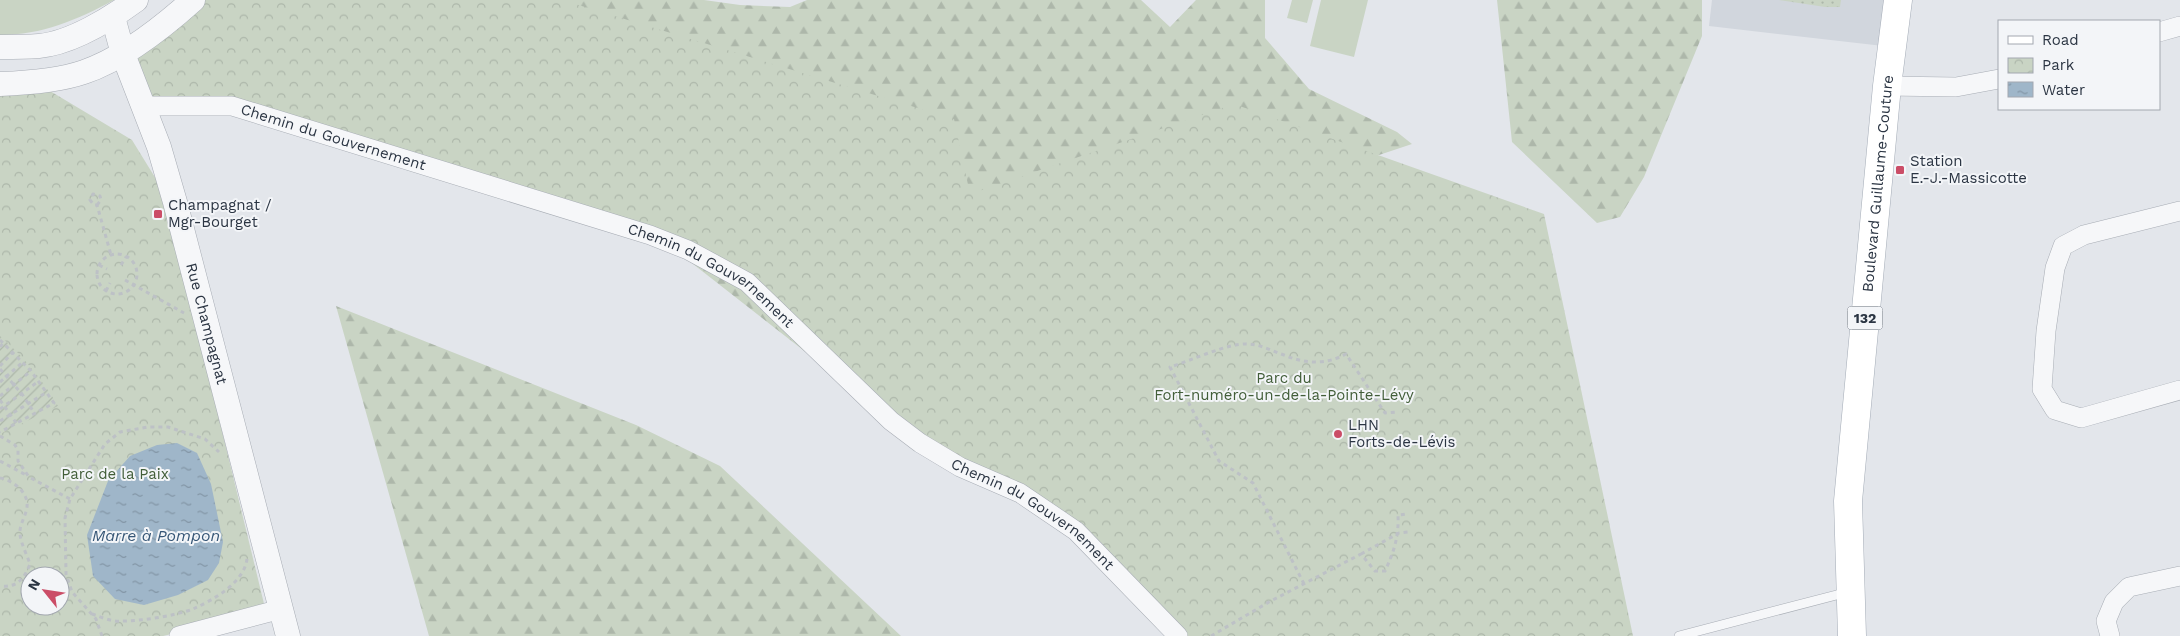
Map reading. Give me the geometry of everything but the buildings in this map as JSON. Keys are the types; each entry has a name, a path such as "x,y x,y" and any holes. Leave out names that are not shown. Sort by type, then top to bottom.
{"main road":[{"name":"Boulevard Guillaume-Couture","path":"1852,636 1848,501 1887,86 1898,0"}],"street":[{"path":"0,47 41,46 77,34 113,17 136,0"},
{"path":"0,84 49,79 84,72 122,54 193,0"},
{"name":"Rue Champagnat","path":"113,17 122,54 159,146 170,183 288,636"},
{"path":"2160,32 2180,26"},
{"path":"1887,86 1956,87 1998,79"},
{"name":"Chemin du Gouvernement","path":"144,106 232,106 650,235 697,254 747,282 891,421 920,443 960,467 1020,493 1076,531 1178,636"},
{"path":"2180,210 2084,235 2063,246 2054,268 2046,331 2042,389 2055,410 2080,418 2180,390"},
{"path":"2110,636 2106,620 2114,602 2129,587 2180,576"},
{"path":"179,636 281,609"}],"lane":[{"path":"1679,636 1850,591"}],"path":[{"path":"97,205 111,255"},
{"path":"111,255 126,257 134,266 136,272 134,284 123,293 117,294 106,291 97,279 100,265 111,255"},
{"path":"121,265 126,257"},
{"path":"100,265 107,269"},
{"path":"125,280 207,326"},
{"path":"106,291 110,283"},
{"path":"0,347 2,342 23,362 48,392 54,404 0,432"},
{"path":"1304,584 1253,484 1219,461 1170,367 1234,346 1247,344 1266,348 1286,356 1321,363 1336,360 1346,354 1385,413 1397,412"},
{"path":"13,352 0,368 22,394 35,414"},
{"path":"0,382 23,362"},
{"path":"0,396 31,371"},
{"path":"0,409 39,381"},
{"path":"0,422 48,392"},
{"path":"0,400 17,424"},
{"path":"102,636 96,619 72,592 66,574 65,518 70,499 105,444 120,432 148,426 168,427 205,439 220,452 222,461"},
{"path":"0,436 15,445 18,450 18,461 29,477"},
{"path":"0,461 70,499"},
{"path":"0,478 6,479 17,486 25,496 27,507 20,534 30,564 25,576 18,584 8,587 0,586"},
{"path":"1361,554 1375,571 1385,572 1394,553 1399,533 1398,515 1406,514"},
{"path":"1211,636 1269,602 1399,533 1408,532"},
{"path":"92,614 119,622 192,609 225,591 242,573 248,561 246,552"}],"shaded area":[{"path":"1712,0 1898,0 1892,47 1709,26"}],"green space":[{"path":"0,0 114,0 59,25 30,32 0,35"},
{"name":"Parc du Fort-numéro-un-de-la-Pointe-Lévy","path":"193,0 562,0 954,119 970,194 1234,104 1544,214 1633,636 1178,636 1076,531 960,467 714,264 232,106 144,106 123,54"},
{"path":"249,0 704,0 740,5 790,7 807,0 1141,0 1170,27 1196,0 1265,0 1265,38 1309,89 1397,132 1412,144 1379,155 1351,154 853,389 670,246"},
{"path":"1292,0 1313,0 1307,23 1287,18"},
{"path":"1321,0 1368,0 1354,57 1310,46"},
{"path":"1497,0 1702,0 1702,36 1644,177 1620,217 1597,223 1512,142"},
{"path":"1779,0 1841,0 1840,7 1825,7"},
{"name":"Parc de la Paix","path":"0,80 35,82 132,140 164,192 266,612 163,636 0,636"},
{"path":"336,306 636,425 720,466 901,636 429,636"},
{"path":"0,336 32,368 58,406 0,434"}],"water":[{"name":"Marre à Pompon","path":"177,443 197,453 211,484 223,542 219,563 208,580 178,595 144,605 115,599 93,576 87,535 108,481 130,456 157,445"}],"place":[{"name":"Station E.-J.-Massicotte","path":"1900,170"},
{"name":"Champagnat / Mgr-Bourget","path":"158,214"},
{"name":"LHN Forts-de-Lévis","path":"1338,434"}]}
